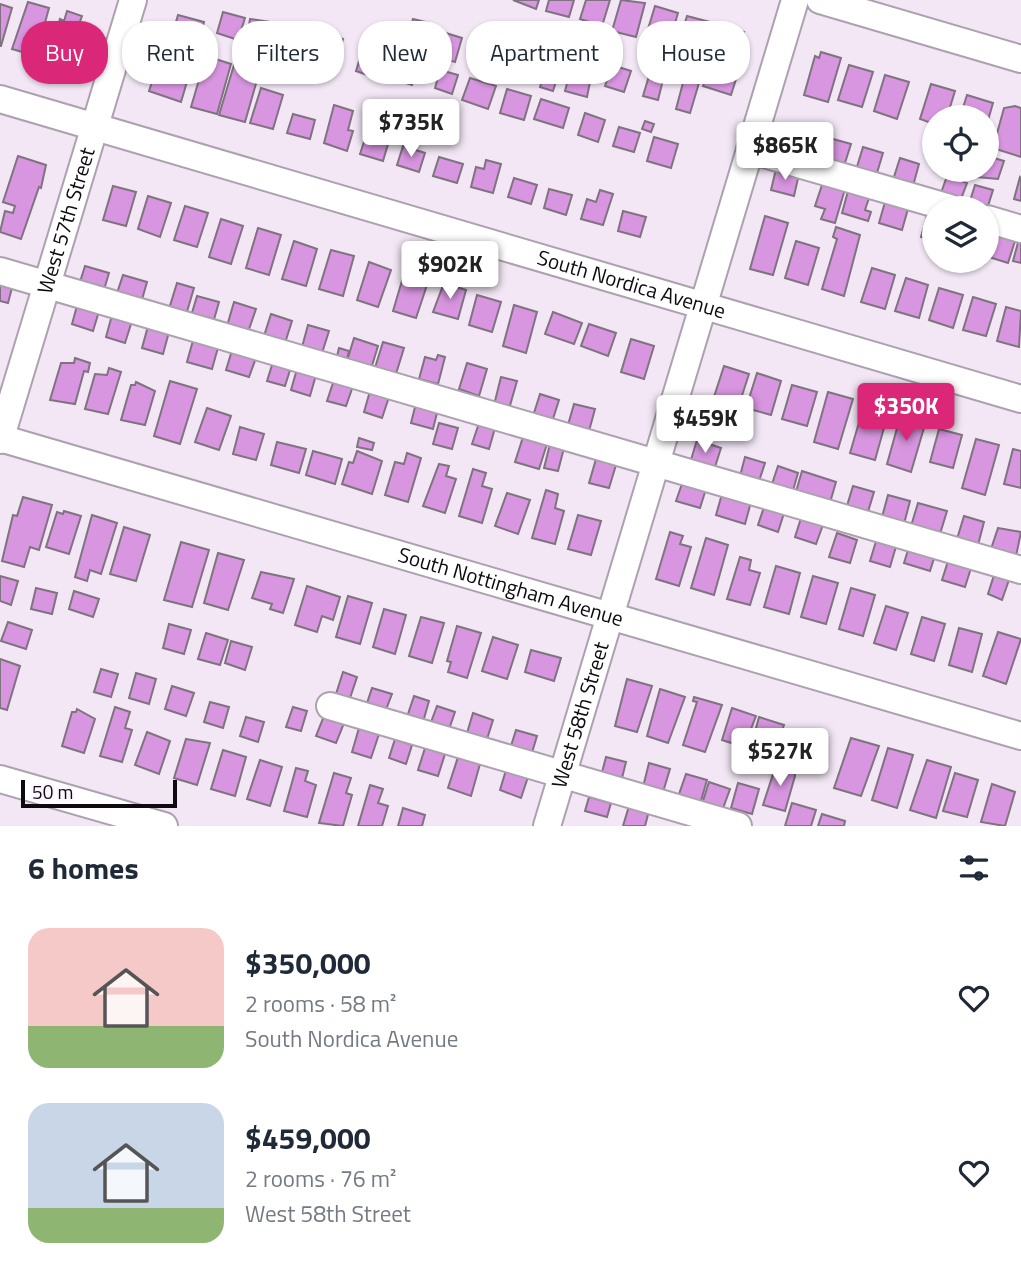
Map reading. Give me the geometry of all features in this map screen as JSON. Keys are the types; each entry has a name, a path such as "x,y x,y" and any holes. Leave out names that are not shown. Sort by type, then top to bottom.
{"street":[{"name":"West 57th Street","path":"0,439 133,0"},
{"name":"West 58th Street","path":"547,826 795,0"},
{"path":"820,0 1021,59"},
{"name":"South Nordica Avenue","path":"0,99 1021,399"},
{"path":"750,150 922,200"},
{"path":"999,223 1021,229"},
{"path":"0,271 1021,570"},
{"name":"South Nottingham Avenue","path":"0,439 1021,736"},
{"path":"330,706 738,826"},
{"path":"0,779 164,826"}],"building":[{"path":"513,0 539,0 536,9"},
{"path":"549,0 574,0 569,17 546,11"},
{"path":"586,0 610,0 604,21 580,19"},
{"path":"621,0 645,3 640,21 637,21 636,37 623,34 623,21 615,21"},
{"path":"28,2 49,8 45,21 22,21"},
{"path":"0,4 12,8 1,46 0,46"},
{"path":"655,6 678,13 676,21 650,21"},
{"path":"67,11 82,16 80,21 64,21"},
{"path":"223,12 245,18 244,21 232,21 232,38 218,33"},
{"path":"178,15 200,21 176,21"},
{"path":"687,16 706,21 685,21"},
{"path":"21,23 21,52 12,49"},
{"path":"452,35 462,38 455,62 452,61"},
{"path":"821,52 841,58 828,102 804,95 815,56 819,58"},
{"path":"218,60 231,64 217,114 191,107 198,84 218,84"},
{"path":"849,65 873,72 862,107 838,100"},
{"path":"623,68 631,71 624,92 605,86 623,84"},
{"path":"232,72 232,84 256,84 245,122 219,115"},
{"path":"452,73 458,75 452,94 435,88 436,84 452,84"},
{"path":"885,75 909,82 897,119 874,111"},
{"path":"151,84 186,84 181,102 149,91"},
{"path":"468,84 496,86 488,109 462,100"},
{"path":"541,84 555,84 553,91 540,87"},
{"path":"567,84 590,84 587,97 565,91"},
{"path":"647,84 662,84 658,100 643,96"},
{"path":"683,84 699,84 690,113 676,109"},
{"path":"704,84 734,84 731,95"},
{"path":"931,84 955,91 951,105 924,105"},
{"path":"261,88 283,95 273,129 250,123"},
{"path":"507,89 531,96 524,120 500,113"},
{"path":"967,95 993,103 992,105 964,105"},
{"path":"541,99 569,108 563,128 534,119"},
{"path":"334,105 353,111 348,130 353,131 347,151 324,143"},
{"path":"1004,108 1021,108 1021,157 999,150 999,126"},
{"path":"585,113 605,120 598,142 578,135"},
{"path":"293,114 315,120 310,139 287,133"},
{"path":"372,117 394,124 383,161 360,154"},
{"path":"645,121 654,124 651,132 642,129"},
{"path":"619,127 640,133 634,152 613,146"},
{"path":"790,132 811,138 806,157 785,152"},
{"path":"654,137 678,144 671,168 647,161"},
{"path":"826,137 851,144 844,166 820,159"},
{"path":"403,146 425,153 419,172 397,165"},
{"path":"863,147 883,153 876,176 856,170"},
{"path":"18,156 46,165 41,188 39,187 21,239 0,232 5,211 13,213 15,206 3,202"},
{"path":"439,157 463,164 457,183 433,176"},
{"path":"900,158 919,164 913,186 893,180"},
{"path":"486,160 501,164 493,193 471,187 476,167 484,169"},
{"path":"999,160 1004,161 999,176"},
{"path":"776,169 799,174 794,196 771,190"},
{"path":"514,178 537,185 531,204 508,197"},
{"path":"1021,178 1021,201 1014,199"},
{"path":"823,182 845,189 835,223 821,219 825,209 815,206"},
{"path":"945,182 967,183 962,196 941,193"},
{"path":"975,185 993,190 991,196 972,196"},
{"path":"113,186 136,192 126,226 103,220"},
{"path":"549,189 572,195 566,215 544,208"},
{"path":"600,190 613,194 603,225 581,219 587,199 596,202"},
{"path":"848,191 869,198 865,210 871,212 868,221 842,213"},
{"path":"148,196 171,203 160,237 138,229"},
{"path":"885,202 908,209 902,230 879,223"},
{"path":"185,206 208,213 197,247 174,240"},
{"path":"623,211 646,217 640,237 618,231"},
{"path":"765,216 788,223 773,275 750,269"},
{"path":"221,219 243,226 231,264 209,257"},
{"path":"836,227 860,235 844,296 822,289 837,239 833,237"},
{"path":"258,228 281,235 269,275 246,268"},
{"path":"999,236 1015,241 1008,263 999,260"},
{"path":"1019,239 1021,240 1021,263 1013,261"},
{"path":"294,241 317,249 306,286 282,279"},
{"path":"796,241 819,248 808,285 785,278"},
{"path":"331,250 354,256 343,296 319,289"},
{"path":"369,262 391,270 378,307 357,300"},
{"path":"85,266 109,273 103,293 79,285"},
{"path":"872,268 895,275 885,309 861,302"},
{"path":"404,274 428,282 416,318 393,311"},
{"path":"123,275 147,282 141,303 116,296"},
{"path":"906,278 928,285 919,318 895,311"},
{"path":"0,280 13,284 8,303 0,301"},
{"path":"177,283 194,288 186,315 169,309"},
{"path":"444,283 466,290 458,319 433,312"},
{"path":"939,288 963,295 953,328 929,320"},
{"path":"477,295 501,302 492,332 469,325"},
{"path":"197,296 219,302 213,323 191,316"},
{"path":"973,297 996,304 986,336 963,330"},
{"path":"78,302 100,308 93,331 72,324"},
{"path":"234,302 256,309 248,332 227,326"},
{"path":"514,305 537,312 526,353 503,346"},
{"path":"1006,307 1021,311 1019,347 997,341"},
{"path":"553,312 582,323 574,344 545,334"},
{"path":"271,314 292,321 285,343 264,336"},
{"path":"112,315 132,321 125,343 106,337"},
{"path":"589,324 616,333 608,356 581,346"},
{"path":"308,325 329,331 322,353 302,347"},
{"path":"148,326 169,332 163,354 142,348"},
{"path":"194,337 219,344 212,369 187,362"},
{"path":"354,338 378,346 371,369 347,361"},
{"path":"631,339 654,346 644,379 621,372"},
{"path":"383,342 404,348 395,377 374,371"},
{"path":"233,347 257,355 249,377 226,370"},
{"path":"339,348 349,351 347,359 337,356"},
{"path":"438,355 445,357 438,384 419,379 425,357 436,360"},
{"path":"75,358 90,363 88,372 84,371 75,404 50,400 61,363 74,363"},
{"path":"273,362 291,367 285,386 267,381"},
{"path":"467,363 487,369 479,396 459,389"},
{"path":"724,366 749,374 736,414 711,406"},
{"path":"109,368 121,372 108,414 85,409 95,374 107,375"},
{"path":"297,369 316,375 310,396 291,390"},
{"path":"757,373 781,381 771,415 746,408"},
{"path":"501,377 517,381 509,409 494,405"},
{"path":"334,380 353,386 346,406 327,401"},
{"path":"170,381 197,389 180,444 154,436"},
{"path":"136,382 155,391 145,425 121,420 131,385"},
{"path":"792,385 817,392 807,426 782,419"},
{"path":"370,391 389,397 382,418 364,412"},
{"path":"828,392 853,399 838,449 814,442"},
{"path":"540,394 559,400 552,422 533,416"},
{"path":"865,402 889,410 875,460 850,453"},
{"path":"416,403 438,409 433,429 411,423"},
{"path":"574,404 595,409 589,431 568,425"},
{"path":"207,408 231,416 219,450 195,442"},
{"path":"901,414 926,421 911,472 887,464"},
{"path":"439,423 458,428 452,449 433,444"},
{"path":"479,423 495,428 489,449 472,444"},
{"path":"240,427 264,434 256,460 233,454"},
{"path":"939,429 962,435 953,468 930,462"},
{"path":"523,437 547,444 539,469 515,462"},
{"path":"359,438 374,443 372,450 357,447"},
{"path":"976,439 999,445 985,495 962,488"},
{"path":"697,440 721,448 714,470 690,463"},
{"path":"277,442 306,449 299,473 271,465"},
{"path":"550,444 564,448 558,471 544,468"},
{"path":"1013,449 1021,451 1021,488 1004,484"},
{"path":"313,451 342,459 335,484 306,475"},
{"path":"357,451 382,461 372,494 342,484 349,462 353,463"},
{"path":"407,453 421,458 408,502 385,495 395,462 404,464"},
{"path":"745,457 765,463 759,481 740,476"},
{"path":"596,459 616,465 609,488 589,483"},
{"path":"439,464 449,466 446,476 456,479 445,513 423,506"},
{"path":"778,466 798,473 792,494 771,487"},
{"path":"473,469 486,473 482,486 492,489 482,523 459,516"},
{"path":"802,471 836,482 829,506 795,495"},
{"path":"683,481 706,489 700,508 676,501"},
{"path":"853,486 874,492 867,515 846,509"},
{"path":"546,490 558,494 555,508 564,511 555,544 532,538"},
{"path":"507,493 530,500 518,534 495,526"},
{"path":"722,494 751,502 745,524 716,515"},
{"path":"888,495 910,501 904,524 882,517"},
{"path":"23,497 52,505 39,550 30,547 24,567 2,561 13,515 17,516"},
{"path":"918,503 947,511 940,534 911,526"},
{"path":"765,504 785,510 778,532 758,525"},
{"path":"64,511 81,516 69,554 46,547 57,512 63,514"},
{"path":"92,515 117,523 101,574 90,570 87,581 75,577"},
{"path":"578,515 601,521 591,555 568,549"},
{"path":"802,515 824,522 816,544 795,537"},
{"path":"964,516 984,522 978,545 957,539"},
{"path":"124,527 150,535 136,581 110,574"},
{"path":"998,528 1021,532 1016,556 991,549"},
{"path":"670,532 683,536 680,544 691,547 679,586 656,579"},
{"path":"837,533 857,540 850,563 829,557"},
{"path":"706,538 728,545 714,595 691,588"},
{"path":"877,538 897,543 890,567 870,561"},
{"path":"181,542 209,550 192,607 164,600"},
{"path":"937,549 930,571 904,563 908,550"},
{"path":"218,553 244,560 228,610 204,603"},
{"path":"740,557 751,560 749,570 760,573 750,605 727,599"},
{"path":"949,558 972,565 965,587 942,580"},
{"path":"776,566 800,573 789,614 764,607"},
{"path":"261,572 294,579 283,613 270,609 272,604 252,598"},
{"path":"995,572 1010,577 1002,600 988,594"},
{"path":"0,576 18,581 11,605 0,601"},
{"path":"813,576 838,583 826,624 801,617"},
{"path":"307,586 340,597 333,620 322,616 317,632 295,625"},
{"path":"36,588 57,593 52,614 31,609"},
{"path":"851,588 875,595 863,636 839,629"},
{"path":"74,591 99,599 93,617 69,609"},
{"path":"348,596 372,603 360,644 336,637"},
{"path":"886,606 908,613 896,650 874,643"},
{"path":"384,609 406,615 395,654 373,647"},
{"path":"421,617 444,623 432,663 409,656"},
{"path":"922,617 945,624 934,661 911,654"},
{"path":"8,622 32,630 26,649 1,641"},
{"path":"169,624 191,630 184,654 163,648"},
{"path":"457,626 481,633 467,678 448,672 451,662 447,661"},
{"path":"959,628 982,634 972,672 949,665"},
{"path":"998,632 1021,639 1006,684 983,676"},
{"path":"206,633 228,640 220,665 198,659"},
{"path":"493,637 518,645 507,679 482,671"},
{"path":"231,641 252,647 245,670 225,663"},
{"path":"531,650 561,658 554,681 525,672"},
{"path":"0,659 20,666 7,710 0,708"},
{"path":"101,669 118,674 111,697 94,692"},
{"path":"343,672 357,677 350,698 336,694"},
{"path":"136,673 156,679 149,704 129,698"},
{"path":"627,679 652,686 637,732 615,726"},
{"path":"172,686 194,693 186,716 165,709"},
{"path":"372,688 392,694 385,712 366,706"},
{"path":"660,689 685,697 668,743 647,736"},
{"path":"414,696 429,701 423,722 407,717"},
{"path":"694,697 722,705 705,752 683,745 697,702 693,701"},
{"path":"210,702 229,707 223,728 204,722"},
{"path":"437,706 455,712 448,732 430,725"},
{"path":"115,707 130,712 125,728 132,730 122,762 100,756"},
{"path":"293,707 307,711 301,731 286,727"},
{"path":"732,708 756,716 744,747 722,740"},
{"path":"77,709 95,719 84,753 62,746 72,712"},
{"path":"473,713 493,720 487,739 467,733"},
{"path":"324,716 344,723 336,743 316,736"},
{"path":"246,717 264,722 258,742 240,736"},
{"path":"759,717 784,725 768,772 746,765"},
{"path":"359,728 379,734 371,758 352,752"},
{"path":"516,730 537,736 531,756 510,749"},
{"path":"147,732 170,741 159,774 135,765"},
{"path":"851,738 879,746 861,796 834,788"},
{"path":"186,739 210,743 197,785 174,778"},
{"path":"395,739 412,745 406,764 389,758"},
{"path":"425,748 445,754 438,776 418,770"},
{"path":"888,748 913,755 897,808 872,800"},
{"path":"223,750 246,757 235,796 211,789"},
{"path":"458,757 480,764 471,796 448,788"},
{"path":"606,757 626,762 621,782 601,776"},
{"path":"260,760 282,767 270,806 247,799"},
{"path":"927,760 951,767 936,818 910,810"},
{"path":"649,763 670,769 663,792 643,787"},
{"path":"776,765 794,770 795,776 785,811 763,805"},
{"path":"296,768 308,771 305,781 316,785 307,817 284,811"},
{"path":"506,770 528,777 521,798 500,790"},
{"path":"334,773 351,778 346,793 352,795 343,826 319,823"},
{"path":"955,773 978,780 967,817 943,811"},
{"path":"686,774 707,780 700,804 678,797"},
{"path":"709,782 730,789 722,811 702,804"},
{"path":"738,783 759,789 752,814 731,808"},
{"path":"992,784 1015,792 1005,826 981,822"},
{"path":"370,785 383,789 378,803 388,806 382,826 358,826"},
{"path":"589,797 611,803 607,817 585,811"},
{"path":"792,803 816,810 811,826 785,826"},
{"path":"629,806 649,811 645,826 623,826"},
{"path":"403,808 425,815 422,826 398,826"},
{"path":"822,814 845,821 844,826 818,826"}]}
